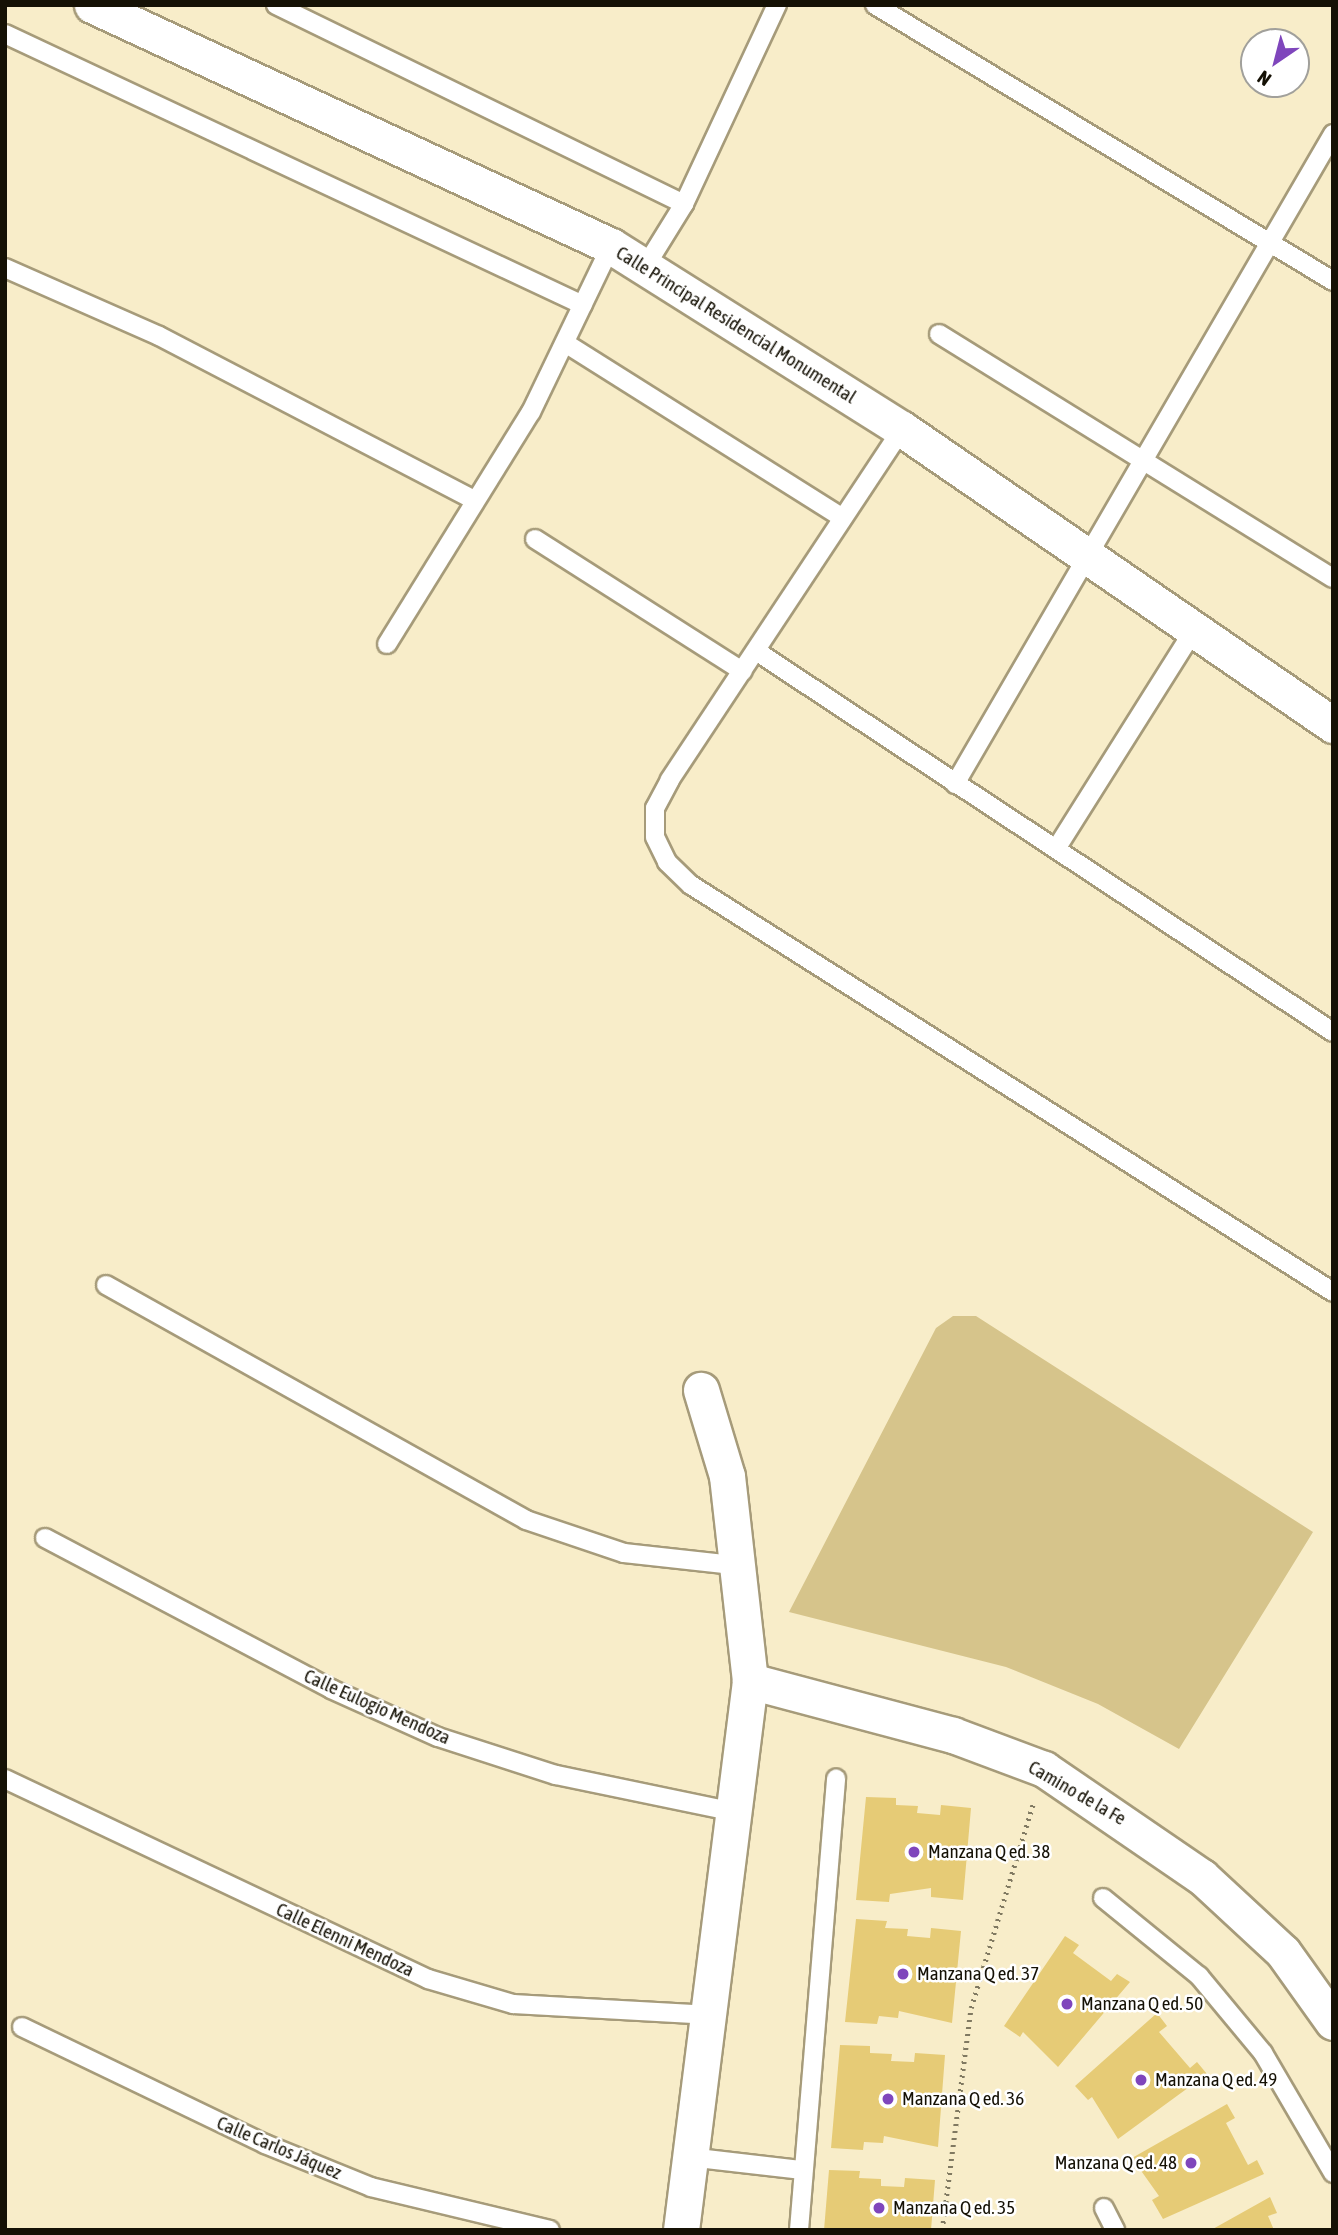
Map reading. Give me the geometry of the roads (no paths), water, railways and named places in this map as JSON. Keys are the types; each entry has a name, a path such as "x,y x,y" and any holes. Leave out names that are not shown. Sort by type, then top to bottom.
{"street":[{"name":"Calle Principal Residencial Monumental","path":"92,5 611,246 902,429 1192,633 1333,725"},
{"path":"681,2230 750,1681 742,1566 727,1476 701,1390"},
{"name":"Camino de la Fe","path":"750,1681 953,1735 1044,1769 1202,1877 1283,1952 1333,2022"}],"lane":[{"path":"276,5 684,204"},
{"path":"645,267 684,204 777,5"},
{"path":"875,5 1333,281"},
{"path":"5,34 583,305"},
{"path":"956,784 1333,134"},
{"path":"387,644 531,412 611,246"},
{"path":"5,268 159,336 474,500"},
{"path":"939,334 1333,578"},
{"path":"565,343 843,518"},
{"path":"902,429 655,808 654,837 667,862 691,885 1333,1292"},
{"path":"535,539 742,671"},
{"path":"1056,849 1192,633"},
{"path":"755,651 1333,1032"},
{"path":"106,1285 526,1520 624,1553 742,1566"},
{"name":"Calle Eulogio Mendoza","path":"46,1538 331,1689 438,1737 556,1775 734,1812"},
{"name":"Calle Elenni Mendoza","path":"5,1779 428,1979 513,2004 707,2015"},
{"path":"799,2230 836,1779"},
{"path":"1103,1898 1199,1976 1247,2034 1333,2173"},
{"name":"Calle Carlos Jáquez","path":"22,2027 265,2144 371,2186 550,2230"},
{"path":"689,2157 802,2170"},
{"path":"1104,2208 1115,2230"}],"place":[{"name":"Manzana Q ed. 38","path":"914,1852"},
{"name":"Manzana Q ed. 37","path":"903,1974"},
{"name":"Manzana Q ed. 50","path":"1067,2004"},
{"name":"Manzana Q ed. 49","path":"1141,2080"},
{"name":"Manzana Q ed. 36","path":"888,2099"},
{"name":"Manzana Q ed. 48","path":"1191,2163"},
{"name":"Manzana Q ed. 35","path":"879,2208"}]}
